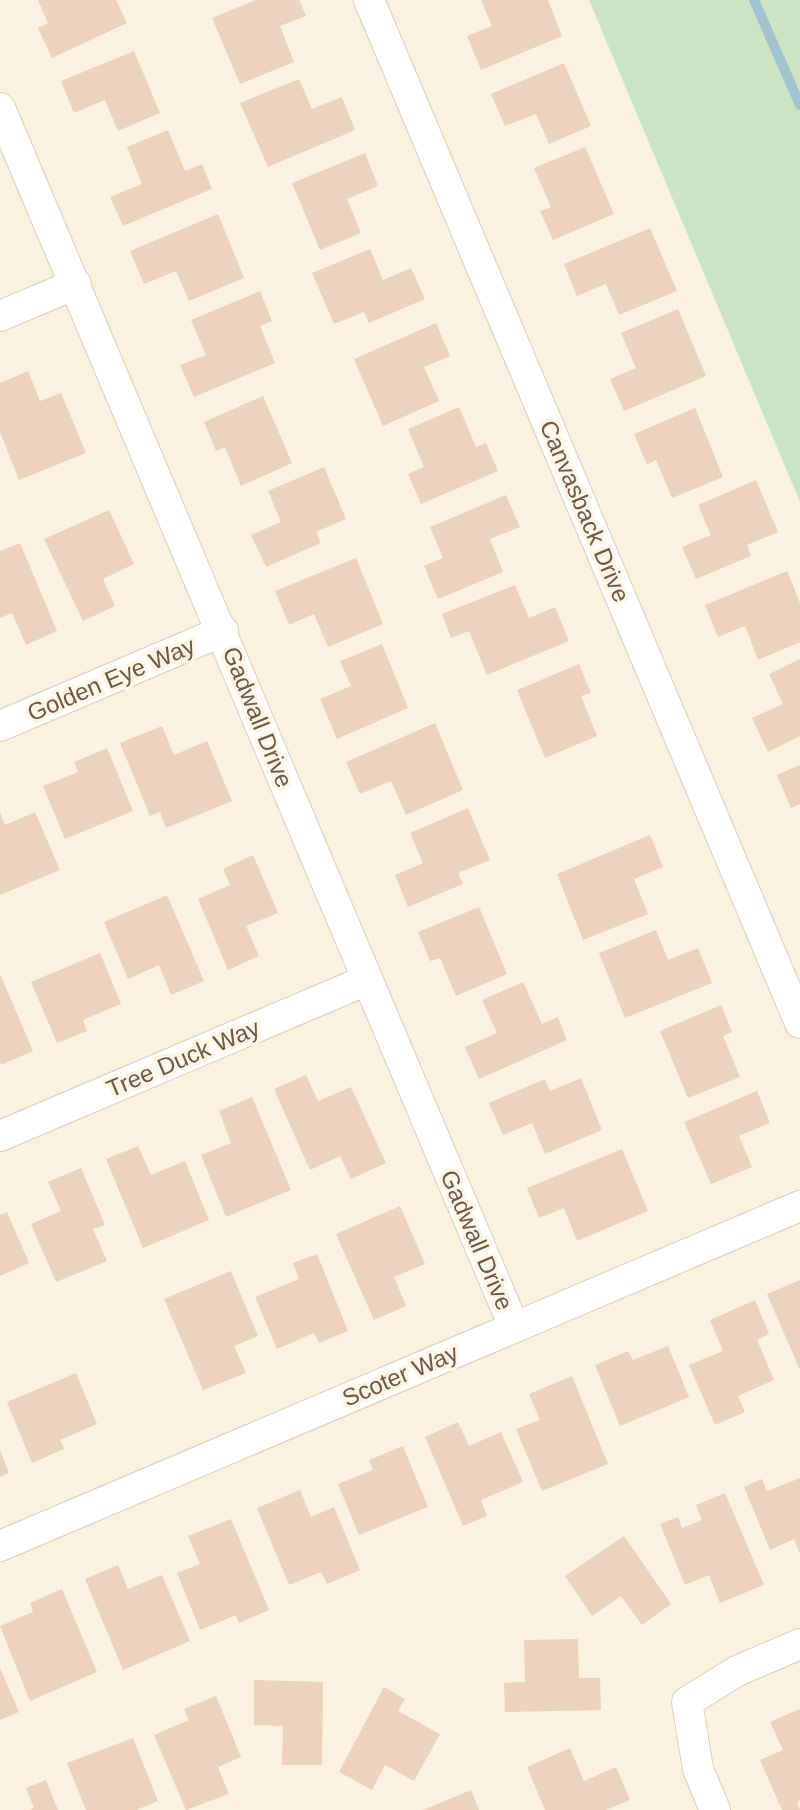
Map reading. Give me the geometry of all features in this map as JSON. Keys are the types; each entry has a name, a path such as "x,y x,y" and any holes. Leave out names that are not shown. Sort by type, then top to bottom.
{"street":[{"name":"Canvasback Drive","path":"369,0 800,1023"},
{"name":"Gadwall Drive","path":"0,108 223,631 514,1326"},
{"path":"0,316 76,284"},
{"name":"Golden Eye Way","path":"0,726 223,631"},
{"name":"Tree Duck Way","path":"0,1136 367,979"},
{"name":"Scoter Way","path":"0,1546 800,1206"},
{"path":"715,1810 698,1769 687,1702 737,1671 800,1644"}],"green space":[{"path":"589,0 800,0 800,502"}],"building":[{"path":"38,0 116,0 127,23 52,58 38,28 48,23"},
{"path":"256,0 299,0 306,16 280,26 294,62 240,84 212,18"},
{"path":"481,0 548,0 562,36 481,70 467,36 492,26"},
{"path":"134,51 160,113 118,131 105,100 74,113 61,81"},
{"path":"564,63 591,126 549,144 536,114 505,126 491,94"},
{"path":"299,79 312,109 342,97 355,130 268,167 240,103"},
{"path":"168,130 185,171 202,164 212,189 123,226 110,197 142,184 127,147"},
{"path":"585,147 614,214 553,240 540,211 551,207 534,168"},
{"path":"365,153 378,186 347,199 361,233 320,250 292,183"},
{"path":"218,214 244,278 189,301 176,271 144,284 130,251"},
{"path":"650,228 677,291 619,315 606,284 577,296 564,264"},
{"path":"370,249 383,280 411,268 425,299 369,323 364,312 334,324 312,273"},
{"path":"260,291 272,321 260,326 275,363 194,397 180,365 206,355 191,320"},
{"path":"678,309 706,376 624,411 610,379 636,368 621,333"},
{"path":"436,323 450,356 424,367 439,401 383,426 354,359"},
{"path":"28,371 40,401 61,393 86,453 19,480 0,432 0,383"},
{"path":"263,396 292,463 241,486 225,447 216,451 204,422"},
{"path":"459,407 476,447 486,443 498,471 421,504 408,474 424,467 408,429"},
{"path":"695,408 723,477 672,498 656,460 647,465 634,434"},
{"path":"324,467 346,519 316,532 321,543 266,567 251,535 281,522 268,491"},
{"path":"756,480 778,532 747,545 751,556 696,579 682,547 711,535 698,505"},
{"path":"506,495 520,527 490,539 503,572 438,599 424,566 443,558 430,527"},
{"path":"109,510 134,564 103,579 115,606 83,621 44,539"},
{"path":"20,543 57,631 26,645 12,613 0,618 0,551"},
{"path":"356,558 383,624 328,647 314,614 289,625 275,591"},
{"path":"787,571 800,603 800,642 758,660 745,626 718,637 705,605"},
{"path":"515,585 529,618 555,607 569,641 487,675 469,631 451,638 442,614"},
{"path":"382,644 408,708 337,739 320,699 351,686 340,661"},
{"path":"800,659 800,736 768,752 752,718 783,704 769,674"},
{"path":"579,664 591,693 581,696 597,736 545,758 517,690"},
{"path":"435,723 463,790 406,815 391,781 360,794 346,762"},
{"path":"162,726 174,755 207,741 232,801 166,828 160,812 150,816 120,743"},
{"path":"107,748 133,811 65,839 43,786 78,772 74,762"},
{"path":"800,765 800,804 791,808 777,775"},
{"path":"468,808 490,860 458,873 463,884 408,907 395,875 423,863 410,833"},
{"path":"0,812 5,825 35,812 60,870 0,895"},
{"path":"650,835 663,867 634,879 648,914 583,940 557,874"},
{"path":"253,855 278,913 246,926 259,956 228,970 198,899 230,885 223,869"},
{"path":"167,895 204,981 171,995 159,965 128,979 104,922"},
{"path":"479,907 507,974 456,996 440,958 430,961 418,932"},
{"path":"656,930 668,960 698,948 712,983 625,1018 599,953"},
{"path":"100,953 121,1004 83,1020 87,1031 57,1043 31,982"},
{"path":"0,974 33,1051 1,1065 0,1062"},
{"path":"523,982 542,1024 558,1017 567,1040 479,1079 465,1047 497,1033 482,1000"},
{"path":"721,1005 732,1032 723,1036 740,1077 688,1098 660,1031"},
{"path":"306,1075 318,1101 351,1087 386,1163 351,1179 340,1156 310,1170 274,1089"},
{"path":"581,1078 602,1130 545,1154 532,1123 503,1135 489,1103 545,1079 550,1091"},
{"path":"757,1091 770,1123 739,1136 752,1167 711,1184 684,1122"},
{"path":"252,1097 291,1190 226,1217 201,1155 231,1143 219,1111"},
{"path":"138,1146 151,1175 185,1161 209,1220 143,1248 106,1159"},
{"path":"622,1149 648,1211 577,1241 564,1208 539,1218 527,1188"},
{"path":"81,1168 105,1225 93,1229 107,1261 56,1282 31,1224 61,1211 48,1182"},
{"path":"400,1206 425,1264 394,1277 406,1306 374,1320 336,1234"},
{"path":"7,1212 29,1263 0,1276 0,1215"},
{"path":"317,1254 348,1331 319,1343 314,1333 277,1349 255,1297 299,1279 293,1263"},
{"path":"231,1271 258,1336 234,1346 246,1373 203,1390 164,1299"},
{"path":"800,1280 800,1370 767,1294"},
{"path":"755,1300 769,1334 757,1340 774,1380 738,1396 745,1412 715,1425 689,1365 723,1351 710,1320"},
{"path":"668,1346 689,1397 620,1426 595,1365 628,1351 633,1360"},
{"path":"76,1373 97,1424 60,1440 64,1449 32,1463 7,1402"},
{"path":"572,1376 608,1464 542,1491 516,1429 540,1420 529,1394"},
{"path":"458,1422 469,1446 501,1432 523,1482 481,1500 487,1516 463,1526 425,1437"},
{"path":"403,1446 428,1507 359,1535 338,1484 373,1470 369,1460"},
{"path":"0,1450 9,1473 0,1477"},
{"path":"800,1478 800,1554 794,1539 770,1550 744,1487 762,1479 767,1491"},
{"path":"300,1490 311,1517 334,1507 360,1570 327,1584 321,1572 289,1585 257,1508"},
{"path":"725,1493 764,1585 720,1603 709,1575 685,1585 660,1524 678,1517 682,1528 702,1520 696,1505"},
{"path":"231,1519 269,1610 239,1623 236,1615 200,1630 177,1573 200,1564 188,1536"},
{"path":"624,1536 671,1604 642,1625 621,1596 592,1616 565,1576"},
{"path":"118,1565 128,1589 162,1575 190,1641 123,1670 85,1579"},
{"path":"62,1589 97,1672 30,1701 0,1626 33,1612 30,1603"},
{"path":"578,1639 579,1678 600,1678 601,1710 505,1712 504,1683 525,1682 524,1640"},
{"path":"0,1668 19,1712 0,1720"},
{"path":"254,1680 323,1682 322,1765 282,1765 283,1726 254,1725"},
{"path":"384,1687 405,1699 398,1711 440,1734 414,1781 385,1765 372,1790 339,1772"},
{"path":"216,1696 241,1757 218,1767 229,1794 186,1810 154,1735 189,1720 184,1709"},
{"path":"800,1709 800,1800 797,1802 800,1810 782,1810 760,1760 783,1750 770,1722"},
{"path":"133,1738 158,1801 136,1810 86,1810 67,1763"},
{"path":"570,1748 584,1781 616,1767 630,1800 606,1810 545,1810 527,1767"},
{"path":"46,1780 58,1810 28,1810 34,1808 26,1788"},
{"path":"471,1790 479,1810 423,1810"}],"waterway":[{"path":"754,0 800,105"}]}
